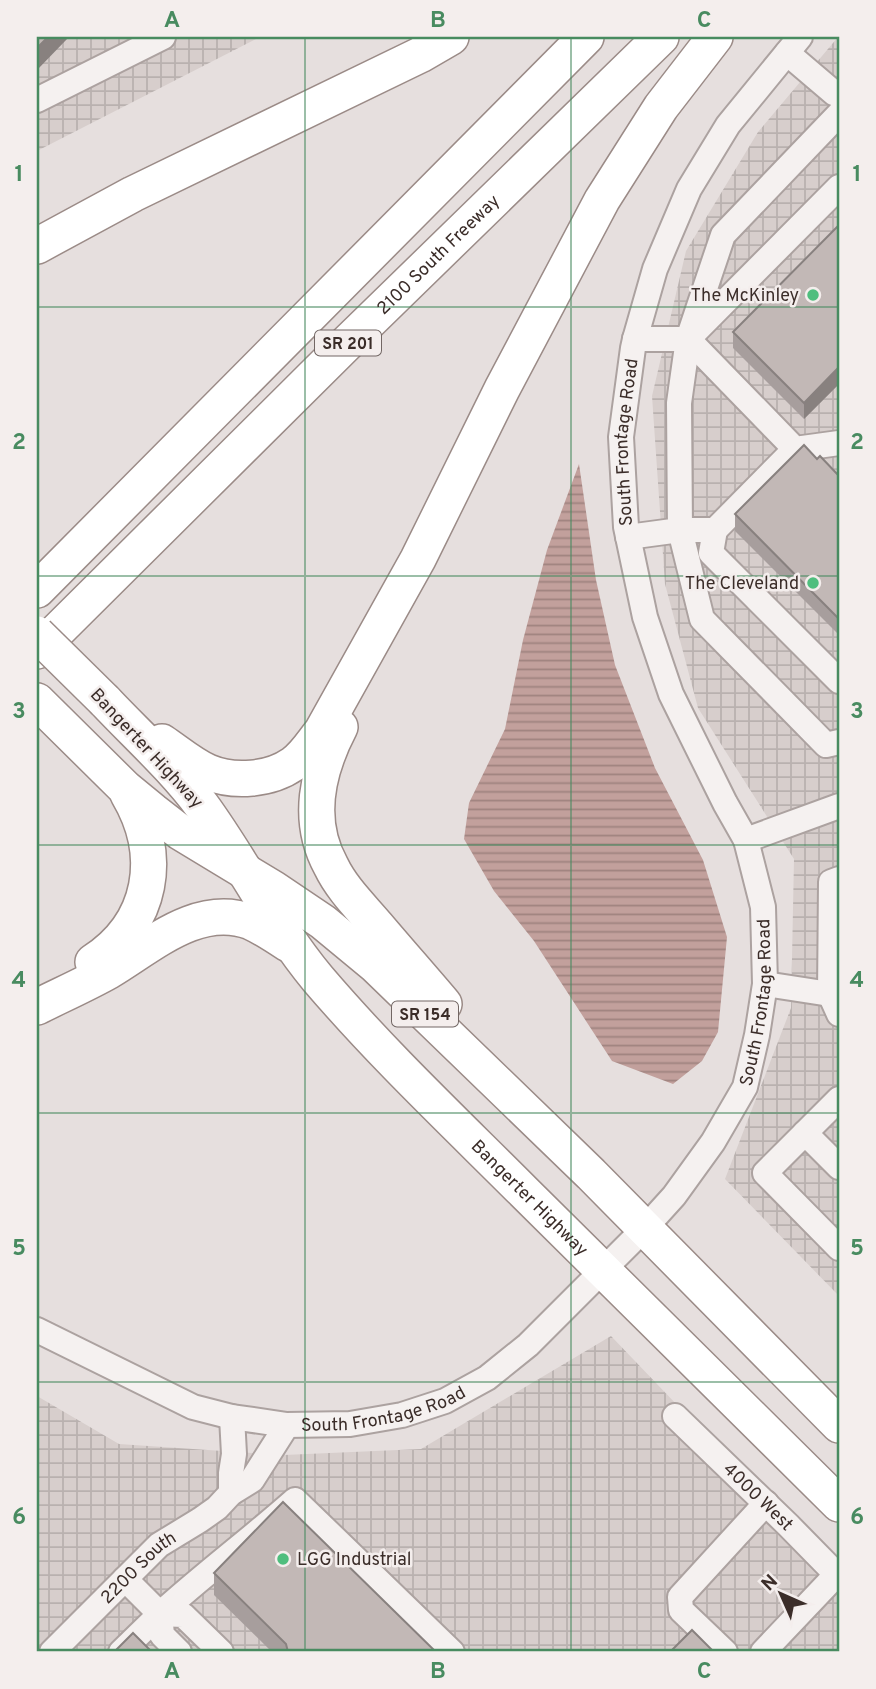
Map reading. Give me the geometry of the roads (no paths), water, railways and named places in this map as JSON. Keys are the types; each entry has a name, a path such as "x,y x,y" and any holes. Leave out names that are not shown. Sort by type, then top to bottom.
{"highway":[{"path":"37,246 133,194 451,37"},
{"name":"SR 201","path":"37,590 586,37"},
{"name":"2100 South Freeway","path":"37,651 661,37"},
{"path":"105,701 192,763 222,777 261,777 293,765 305,753 322,731 418,559 502,389 602,200 661,107 715,37"},
{"path":"37,232 133,194"},
{"path":"418,559 407,602 324,762 317,789 316,809 323,850 338,879 355,901 591,1174"},
{"name":"Bangerter Highway","path":"37,634 105,701 200,804 225,839 263,902 317,977 407,1074 839,1504"},
{"name":"Bangerter Highway","path":"37,701 125,788 180,832 323,922 375,965 591,1174 839,1425"},
{"path":"37,994 103,955 122,937 139,912 149,878 149,853 142,822 125,788"},
{"path":"37,1007 108,971 177,928 206,919 234,918 248,921 298,951"}],"street":[{"path":"37,100 163,37"},
{"path":"794,45 834,93 839,94"},
{"name":"South Frontage Road","path":"37,1330 193,1407 232,1417 287,1425 351,1424 402,1415 445,1401 487,1378 528,1345 645,1228 674,1196 713,1142 745,1087 757,1035 765,985 762,907 746,840 671,694 645,617 626,527 621,437 632,348 655,269 689,189 728,125 794,45"},
{"path":"839,114 723,235 688,339 679,403 680,530 702,619 825,745 839,741"},
{"path":"635,339 688,339 839,187"},
{"path":"688,339 794,449"},
{"path":"839,443 794,449 715,530 711,554 839,681"},
{"path":"628,537 680,530 715,530"},
{"path":"746,840 839,806"},
{"path":"765,985 834,1004 831,882 839,878"},
{"path":"839,1099 765,1174 839,1248"},
{"path":"805,1133 839,1167"},
{"name":"4000 West","path":"676,1416 838,1575"},
{"path":"231,1493 234,1454 232,1417"},
{"name":"2200 South","path":"52,1652 159,1545 209,1514 231,1493 252,1480 287,1425"},
{"path":"121,1652 192,1585 295,1500 452,1652"},
{"path":"725,1652 681,1610 680,1597 766,1503"},
{"path":"763,1652 838,1575"},
{"path":"125,1579 160,1614 162,1635 179,1652"},
{"path":"160,1614 183,1615 221,1652"}],"place":[{"name":"The McKinley","path":"813,295"},
{"name":"The Cleveland","path":"813,583"},
{"name":"LGG Industrial","path":"283,1559"}]}
